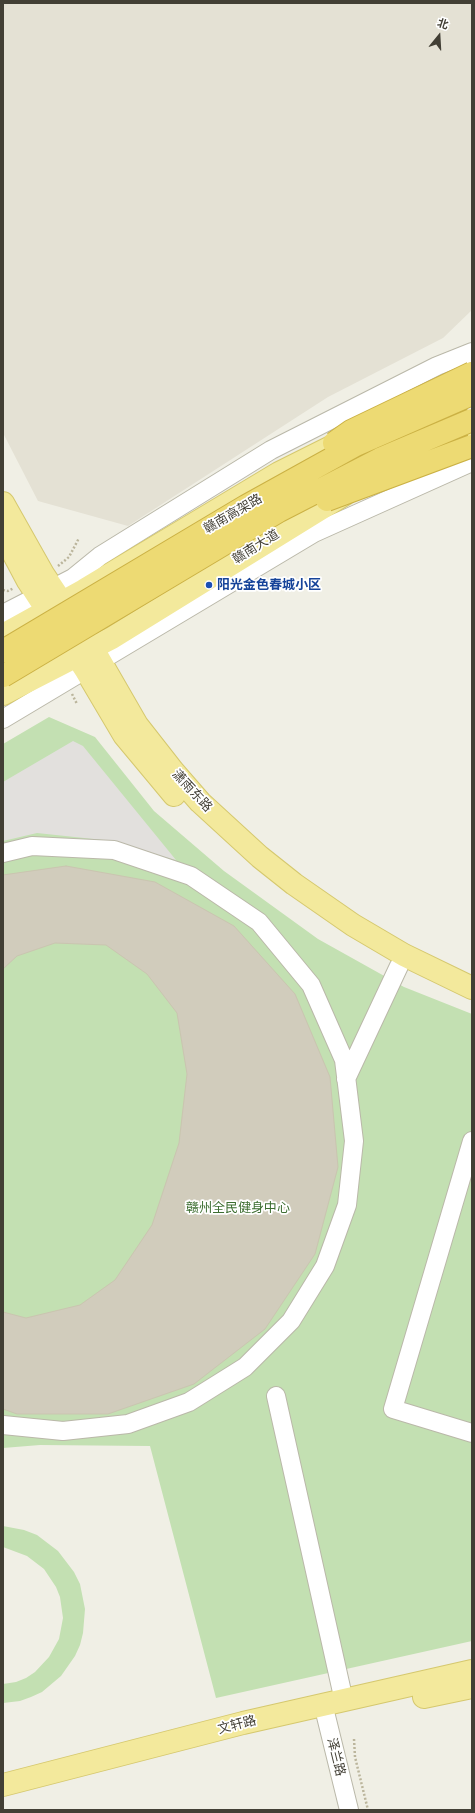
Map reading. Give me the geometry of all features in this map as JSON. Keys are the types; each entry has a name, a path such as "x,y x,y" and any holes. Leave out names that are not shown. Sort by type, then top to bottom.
{"highway":[{"path":"246,506 351,430 472,373"},
{"name":"赣南高架路","path":"3,651 246,506 356,445 472,394"},
{"name":"赣南高架路","path":"3,676 279,511 380,459 472,420"},
{"path":"258,524 472,446"}],"main road":[{"path":"3,635 50,600 279,473 450,388 472,379"},
{"name":"赣南大道","path":"3,694 88,659 112,638 310,514 390,468 472,433"},
{"name":"潇雨东路","path":"3,503 50,600"},
{"name":"潇雨东路","path":"3,534 50,600 88,659 172,771 230,831 294,884 353,925 404,955 472,988"},
{"name":"潇雨东路","path":"88,659 124,735 162,782 190,813 252,870 286,896 347,938 447,992 472,1002"},
{"name":"文轩路","path":"3,1799 331,1708 472,1671"},
{"name":"文轩路","path":"3,1785 331,1708 472,1687"}],"street":[{"path":"3,614 17,606 50,600 73,578 100,556 271,450 438,366 472,352"},
{"path":"3,719 88,659 314,532 472,462"},
{"path":"3,853 32,846 114,850 191,876 259,922 311,985 344,1060 354,1141 347,1205 325,1266 290,1321 245,1367 190,1402 128,1424 63,1431 3,1425"},
{"path":"346,1079 398,966"},
{"path":"472,1141 393,1409 472,1433"},
{"name":"泽兰路","path":"276,1396 348,1810"}],"path":[{"path":"62,563 70,557 79,538"},
{"path":"3,590 8,591"},
{"path":"354,1739 355,1757 368,1810"}],"shaded area":[{"path":"3,3 472,3 472,310 443,338 328,397 128,526 38,501 3,433"},
{"path":"73,741 83,746 176,860 103,840 37,833 3,841 3,782"}],"green space":[{"name":"赣州全民健身中心","path":"49,717 95,737 154,811 224,871 318,939 404,987 472,1014 472,1641 216,1698 150,1446 40,1445 3,1448 3,744"},
{"path":"3,1526 24,1530 37,1535 58,1551 74,1572 80,1584 85,1609 83,1633 80,1645 75,1656 61,1676 42,1692 20,1701 3,1703 3,1684 16,1682 26,1678 35,1672 49,1657 59,1639 63,1618 60,1597 56,1587 44,1569 27,1556 3,1547"}],"building":[{"path":"66,866 155,882 234,926 295,994 330,1077 338,1167 315,1254 265,1329 194,1384 108,1414 17,1414 3,1409 3,1312 26,1318 80,1305 115,1280 152,1225 179,1143 187,1074 177,1013 147,974 106,945 55,943 17,956 3,969 3,875"}],"place":[{"name":"阳光金色春城小区","path":"209,585"}]}
